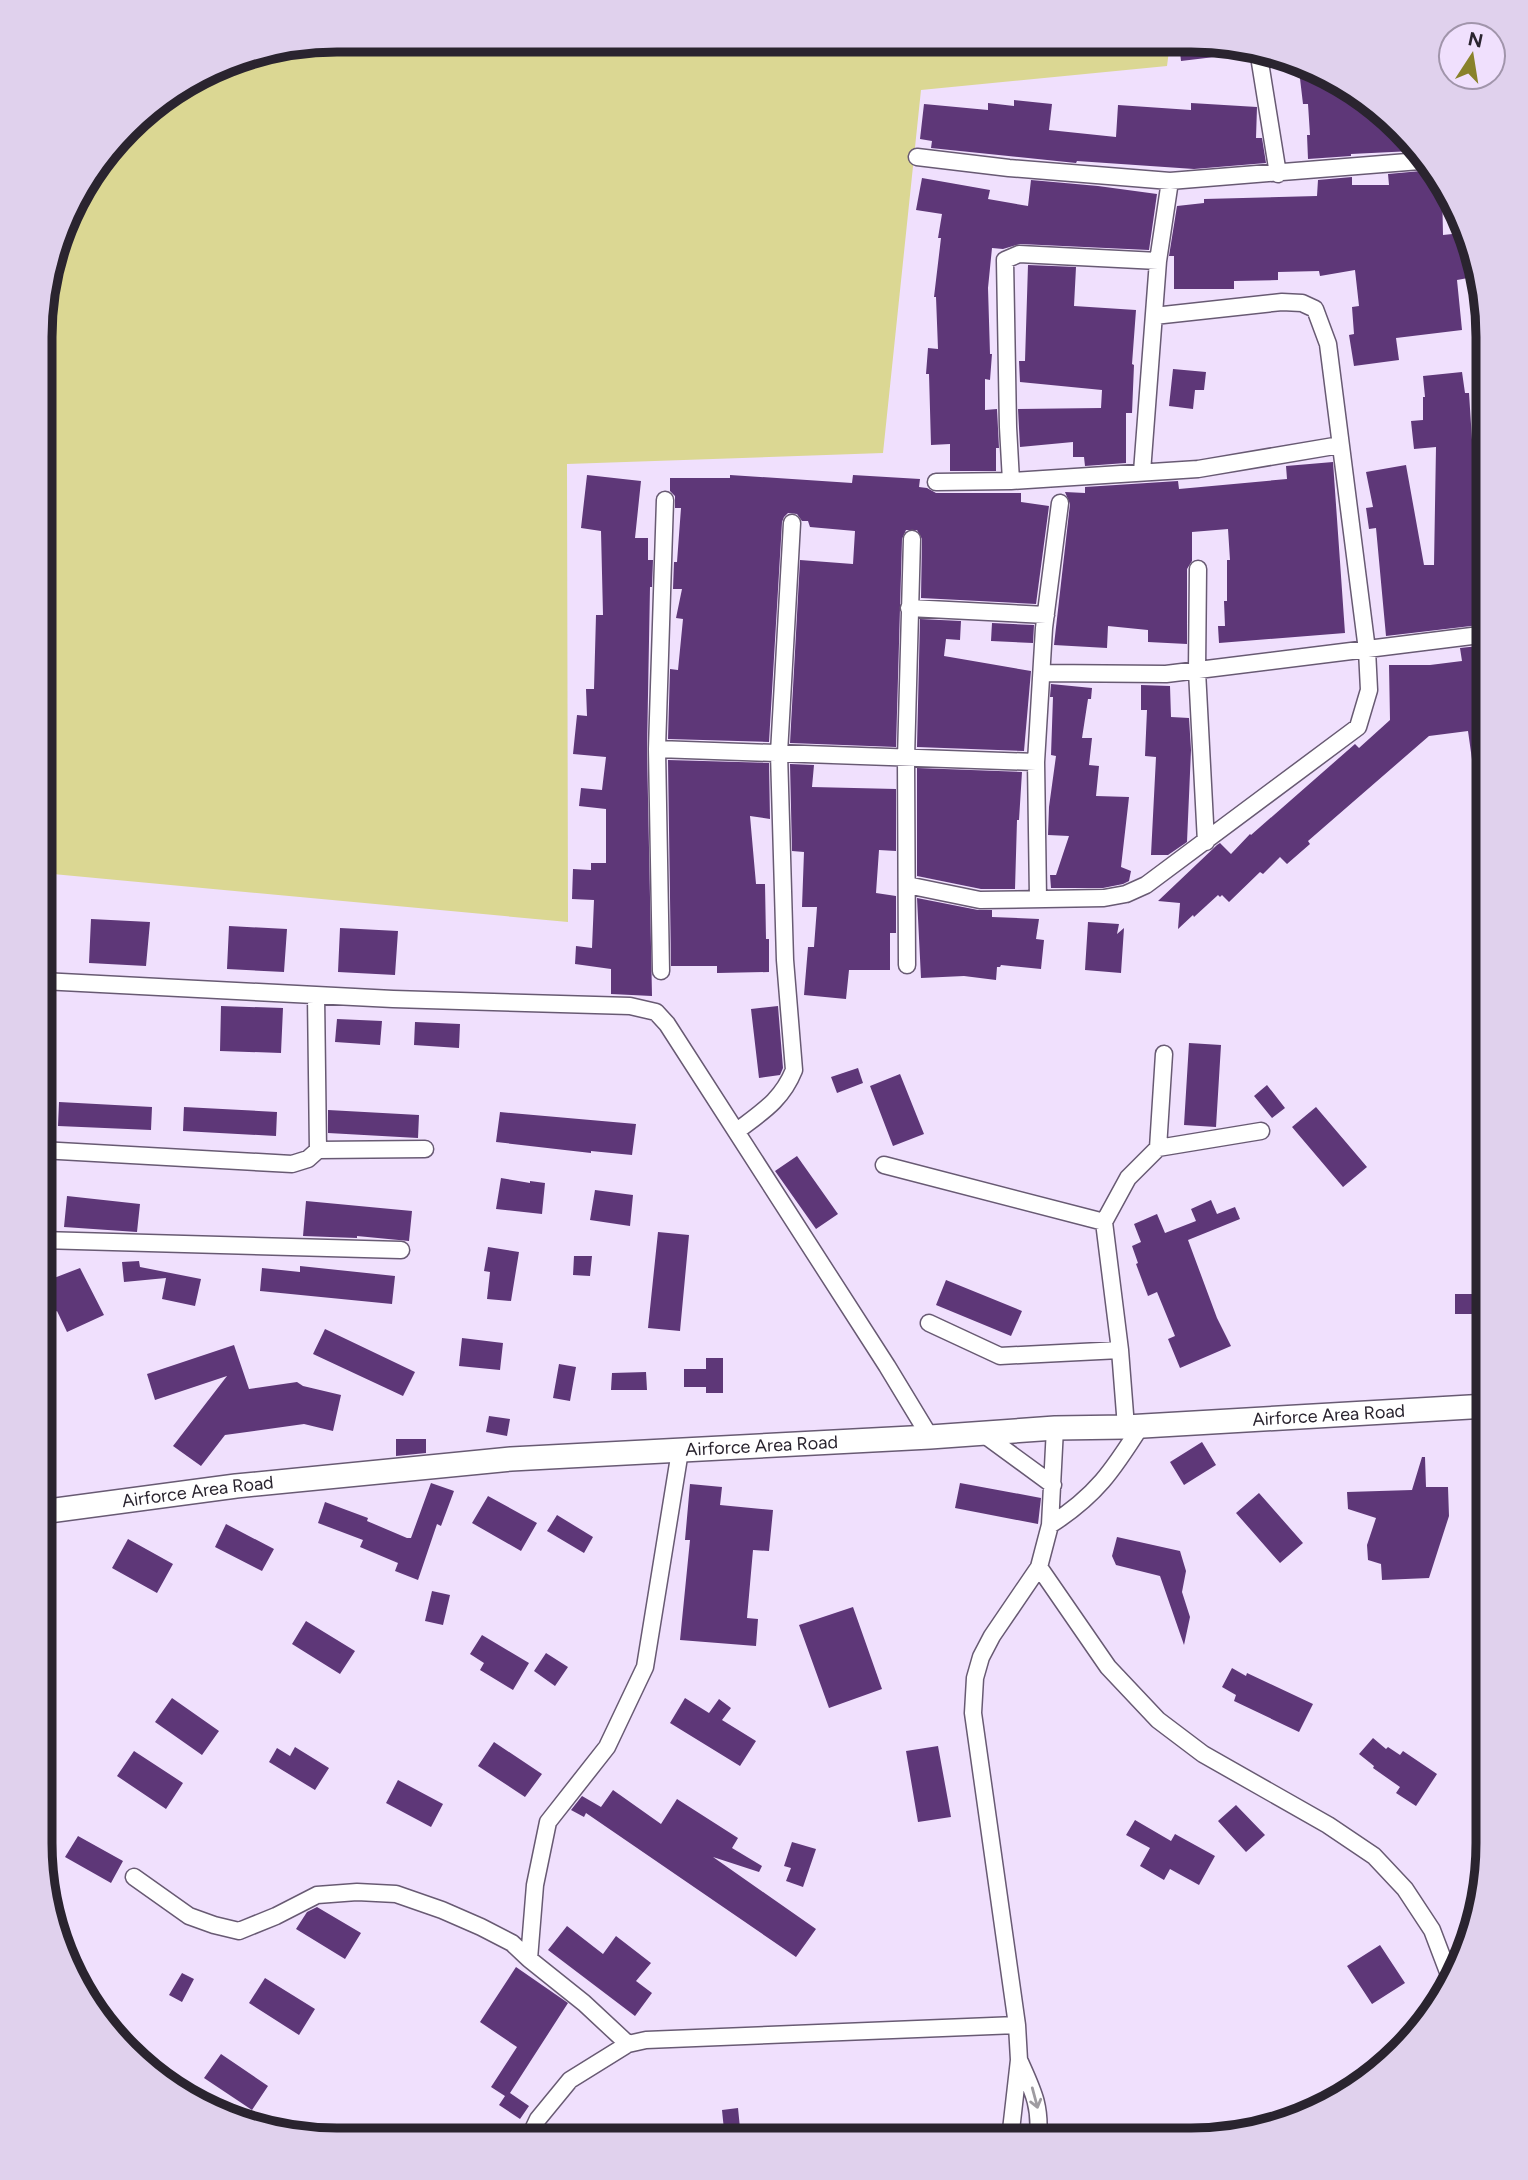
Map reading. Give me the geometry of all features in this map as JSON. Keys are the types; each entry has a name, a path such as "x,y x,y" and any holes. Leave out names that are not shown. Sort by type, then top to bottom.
{"street":[{"path":"1260,61 1278,174"},
{"path":"917,157 1009,168 1170,181 1415,161"},
{"path":"1142,472 1158,261 1170,181"},
{"path":"1012,481 1008,427 1005,260 1018,254 1158,261"},
{"path":"907,885 980,900 1104,898 1126,894 1146,884 1206,842 1252,804 1358,727 1369,690 1367,650 1328,344 1315,309 1302,303 1282,302 1154,316"},
{"path":"936,482 1012,481 1198,469 1340,445"},
{"path":"662,971 657,749 665,500"},
{"path":"1038,898 1036,762 1046,615 1060,503"},
{"path":"737,1131 776,1101 788,1086 794,1070 785,960 779,753 792,523"},
{"path":"907,965 906,758 912,540"},
{"path":"1198,569 1197,671 1206,842"},
{"path":"909,608 1046,615"},
{"path":"1042,673 1166,674 1476,636"},
{"path":"657,749 1036,762"},
{"path":"52,982 316,995 630,1006 656,1012 667,1024 737,1131 930,1437"},
{"path":"316,995 318,1150"},
{"path":"1158,1148 1164,1054"},
{"path":"1050,1524 1074,1510 1095,1492 1114,1469 1134,1426 1120,1350 1104,1222 1128,1178 1158,1148 1261,1131"},
{"path":"52,1151 292,1164 308,1159 318,1150 425,1149"},
{"path":"884,1165 1104,1222"},
{"path":"52,1240 401,1250"},
{"path":"929,1323 1000,1356 1120,1350"},
{"name":"Airforce Area Road","path":"52,1511 236,1486 484,1462 1055,1428 1476,1407"},
{"path":"1011,2128 1019,2060 1017,2025 973,1713 975,1678 981,1657 992,1636 1039,1567 1050,1524 1055,1428"},
{"path":"982,1433 1053,1485"},
{"path":"529,1959 535,1885 548,1822 607,1747 645,1667 680,1451"},
{"path":"1039,1567 1108,1667 1158,1720 1203,1754 1328,1825 1374,1856 1405,1889 1432,1930 1446,1968"},
{"path":"134,1877 189,1916 239,1931 317,1895 357,1892 396,1894 442,1910 512,1943 628,2044"},
{"path":"534,2128 570,2080 628,2044 646,2040 1017,2025"},
{"path":"1019,2060 1036,2097 1039,2128"}],"shaded area":[{"path":"337,52 1169,52 1167,66 921,90 883,453 567,464 568,922 52,874 53,318 62,263 74,228 100,179 123,149 149,123 179,100 228,74 263,62 300,55"}],"building":[{"path":"1180,52 1229,55 1181,61"},
{"path":"1299,74 1349,100 1379,123 1407,151 1308,159 1308,104 1303,104"},
{"path":"1014,100 1052,104 1049,130 1116,137 1118,105 1191,110 1191,103 1257,107 1256,138 1262,138 1266,163 1194,169 1076,163 931,148 932,141 920,139 924,104 988,110 988,103 1014,106"},
{"path":"1421,171 1442,205 1443,235 1456,234 1466,263 1468,278 1457,280 1462,330 1396,338 1399,360 1354,366 1349,335 1354,334 1352,307 1359,306 1355,270 1320,276 1319,271 1278,272 1278,280 1234,281 1234,289 1174,289 1174,256 1169,256 1177,206 1204,203 1204,199 1317,196 1318,180 1352,177 1352,185 1389,185 1388,174"},
{"path":"922,178 990,190 988,199 1028,206 1031,180 1157,194 1149,250 1020,244 1003,249 992,248 988,288 992,354 990,380 985,379 985,410 997,409 999,448 996,448 996,471 950,471 950,444 931,445 929,374 926,374 928,348 938,349 934,297 942,214 916,210"},
{"path":"1028,265 1076,267 1074,306 1136,310 1132,413 1126,413 1126,463 1085,466 1084,457 1073,457 1073,442 1020,447 1018,409 1101,408 1102,390 1020,382 1019,361 1025,361"},
{"path":"1173,369 1206,372 1204,390 1195,390 1193,409 1169,406"},
{"path":"1462,372 1465,393 1469,393 1476,471 1476,625 1386,636 1376,528 1369,529 1366,508 1373,507 1366,472 1406,465 1424,565 1434,565 1436,447 1414,449 1411,421 1423,420 1423,376"},
{"path":"1333,462 1345,633 1219,643 1218,626 1225,626 1224,601 1227,601 1227,560 1230,560 1228,529 1192,532 1192,561 1187,569 1187,644 1148,642 1148,630 1108,626 1107,648 1054,645 1070,504 1065,492 1085,493 1085,487 1178,481 1179,489 1287,479 1286,466"},
{"path":"587,475 641,481 635,538 648,538 648,560 653,560 650,587 647,749 652,996 611,994 611,969 575,964 576,946 592,948 594,900 572,899 573,869 591,870 591,863 606,863 606,809 579,806 581,788 602,790 606,757 573,754 577,715 587,716 586,689 594,689 596,615 603,615 601,531 581,528"},
{"path":"730,475 852,483 853,475 920,479 919,487 936,493 1021,493 1021,502 1049,506 1036,604 921,598 922,539 917,530 906,530 902,539 896,747 790,743 800,560 853,564 855,531 810,527 808,521 802,521 797,514 788,513 782,522 769,742 668,739 670,669 678,670 683,619 676,618 682,589 673,589 681,508 675,508 675,496 670,491 670,478 730,478"},
{"path":"920,619 961,621 960,640 946,639 944,656 1031,671 1024,751 917,747"},
{"path":"992,623 1034,625 1033,643 991,641"},
{"path":"1476,646 1476,788 1468,731 1429,736 1308,841 1310,844 1287,864 1280,857 1229,902 1222,895 1218,895 1178,929 1180,903 1158,901 1217,845 1220,843 1231,854 1250,834 1355,744 1359,748 1390,720 1389,665 1430,665 1462,661 1460,648"},
{"path":"1051,684 1092,688 1082,738 1092,738 1089,765 1099,766 1096,796 1129,797 1121,867 1131,871 1129,881 1123,884 1103,888 1051,888 1050,875 1056,875 1069,836 1048,835 1056,756 1051,755"},
{"path":"1141,685 1170,686 1171,717 1189,718 1191,750 1187,842 1168,855 1151,855 1156,757 1145,756 1147,710 1141,710"},
{"path":"668,760 769,763 770,819 750,816 756,884 765,884 769,972 717,973 717,966 671,966"},
{"path":"790,764 814,765 812,787 896,789 896,851 879,850 876,893 896,896 896,933 890,933 890,970 849,970 846,999 804,995 808,947 814,947 817,907 802,907 804,852 792,851"},
{"path":"917,768 1022,772 1017,820 1015,889 981,889 917,876"},
{"path":"917,898 978,910 992,910 992,917 1039,919 1036,939 1044,940 1041,969 1001,965 997,967 996,980 964,976 921,978"},
{"path":"91,919 150,922 146,966 89,963"},
{"path":"1088,922 1119,924 1117,934 1124,928 1121,973 1085,970"},
{"path":"229,926 287,929 284,972 227,969"},
{"path":"340,928 398,931 395,975 338,972"},
{"path":"221,1006 283,1008 281,1053 220,1051"},
{"path":"778,1006 783,1068 780,1075 759,1078 751,1009"},
{"path":"337,1019 382,1021 380,1045 335,1042"},
{"path":"415,1022 460,1024 459,1048 414,1045"},
{"path":"1189,1043 1221,1045 1216,1127 1184,1125"},
{"path":"858,1068 863,1083 837,1093 831,1077"},
{"path":"900,1074 924,1134 893,1146 870,1086"},
{"path":"1267,1085 1285,1108 1272,1118 1254,1096"},
{"path":"59,1102 152,1107 151,1130 58,1126"},
{"path":"184,1107 277,1112 276,1136 183,1131"},
{"path":"1316,1107 1367,1167 1343,1187 1292,1127"},
{"path":"328,1110 419,1115 418,1138 328,1133"},
{"path":"500,1112 636,1124 632,1155 496,1142"},
{"path":"797,1156 838,1214 816,1229 775,1171"},
{"path":"501,1178 545,1183 542,1214 496,1209"},
{"path":"595,1190 633,1195 630,1226 590,1220"},
{"path":"67,1196 140,1204 137,1232 64,1227"},
{"path":"1211,1200 1217,1214 1235,1207 1240,1219 1188,1240 1217,1318 1231,1346 1180,1368 1168,1339 1175,1336 1157,1292 1148,1296 1136,1264 1138,1263 1132,1246 1141,1242 1134,1224 1157,1214 1165,1233 1196,1221 1191,1209"},
{"path":"306,1201 412,1211 409,1241 357,1236 303,1236"},
{"path":"658,1232 689,1235 680,1331 648,1328"},
{"path":"488,1247 519,1252 511,1301 487,1299 490,1272 484,1271"},
{"path":"574,1256 592,1256 590,1276 573,1275"},
{"path":"139,1261 140,1267 201,1279 195,1306 162,1299 166,1278 124,1282 122,1262"},
{"path":"300,1266 395,1276 392,1304 260,1291 262,1268 300,1272"},
{"path":"80,1268 104,1315 67,1332 57,1311 52,1311 52,1279"},
{"path":"946,1280 1022,1311 1011,1336 936,1305"},
{"path":"1455,1294 1476,1294 1476,1314 1455,1314"},
{"path":"325,1329 415,1372 403,1396 313,1354"},
{"path":"462,1338 503,1343 500,1370 459,1366"},
{"path":"234,1345 249,1389 297,1382 303,1386 341,1395 333,1431 304,1424 225,1435 201,1466 173,1446 227,1376 155,1400 147,1374"},
{"path":"706,1358 723,1358 723,1393 706,1393 706,1387 684,1387 684,1369 706,1369"},
{"path":"559,1364 576,1367 570,1401 553,1398"},
{"path":"646,1372 647,1390 611,1390 612,1373"},
{"path":"489,1416 510,1419 507,1436 486,1432"},
{"path":"396,1439 426,1439 426,1453 396,1456"},
{"path":"1202,1442 1216,1465 1184,1485 1170,1462"},
{"path":"1422,1457 1425,1457 1426,1487 1448,1487 1449,1516 1429,1578 1382,1580 1381,1564 1368,1560 1367,1545 1376,1518 1348,1509 1347,1492 1412,1490"},
{"path":"431,1483 454,1491 441,1526 437,1524 418,1580 395,1571 398,1563 360,1547 363,1540 318,1523 325,1502 411,1538"},
{"path":"960,1483 1041,1498 1038,1524 955,1508"},
{"path":"690,1484 722,1487 720,1505 773,1510 769,1551 753,1550 747,1618 758,1619 756,1646 680,1640 690,1540 685,1540"},
{"path":"1259,1493 1303,1543 1280,1563 1236,1513"},
{"path":"488,1496 537,1523 521,1551 472,1523"},
{"path":"557,1515 593,1537 584,1553 547,1531"},
{"path":"226,1524 274,1549 262,1571 215,1547"},
{"path":"1117,1537 1180,1551 1186,1571 1182,1592 1190,1617 1184,1645 1160,1576 1116,1565 1112,1556"},
{"path":"128,1539 173,1564 157,1593 112,1568"},
{"path":"432,1591 450,1595 443,1625 425,1621"},
{"path":"853,1607 882,1689 829,1708 799,1625"},
{"path":"306,1621 355,1651 340,1674 292,1644"},
{"path":"482,1635 529,1663 513,1690 480,1670 484,1663 470,1654"},
{"path":"546,1653 568,1667 555,1686 534,1671"},
{"path":"1232,1668 1313,1704 1299,1732 1234,1701 1236,1695 1222,1687"},
{"path":"172,1698 219,1731 202,1755 155,1722"},
{"path":"685,1698 709,1713 719,1699 731,1708 722,1720 756,1741 740,1766 670,1723"},
{"path":"1373,1738 1386,1749 1388,1747 1400,1755 1403,1751 1437,1774 1416,1806 1396,1793 1400,1787 1373,1768 1374,1766 1359,1754"},
{"path":"494,1742 542,1774 525,1797 478,1766"},
{"path":"938,1746 951,1817 918,1822 906,1751"},
{"path":"295,1747 329,1768 315,1790 269,1762 277,1748 290,1756"},
{"path":"134,1751 183,1783 166,1809 117,1776"},
{"path":"398,1780 443,1804 431,1827 386,1803"},
{"path":"613,1790 661,1824 677,1799 738,1838 732,1848 762,1866 759,1872 713,1857 816,1929 796,1957 586,1813 584,1817 571,1810 582,1796 601,1807"},
{"path":"1236,1805 1265,1835 1246,1852 1218,1821"},
{"path":"1135,1820 1171,1841 1175,1834 1215,1856 1199,1885 1170,1869 1164,1880 1140,1866 1150,1848 1126,1835"},
{"path":"78,1836 123,1861 111,1883 65,1857"},
{"path":"792,1842 816,1849 803,1887 786,1881 791,1868 784,1866"},
{"path":"317,1907 361,1933 345,1959 296,1929 307,1912"},
{"path":"567,1926 603,1954 616,1936 651,1963 636,1981 652,1993 635,2016 548,1950"},
{"path":"1380,1945 1405,1983 1372,2004 1347,1966"},
{"path":"516,1967 568,2003 510,2093 529,2106 520,2119 499,2105 505,2096 491,2087 517,2047 480,2022"},
{"path":"182,1973 194,1979 182,2002 169,1995"},
{"path":"265,1978 315,2009 299,2035 249,2003"},
{"path":"221,2054 268,2086 252,2110 204,2078"},
{"path":"738,2108 740,2128 724,2128 722,2110"}]}
